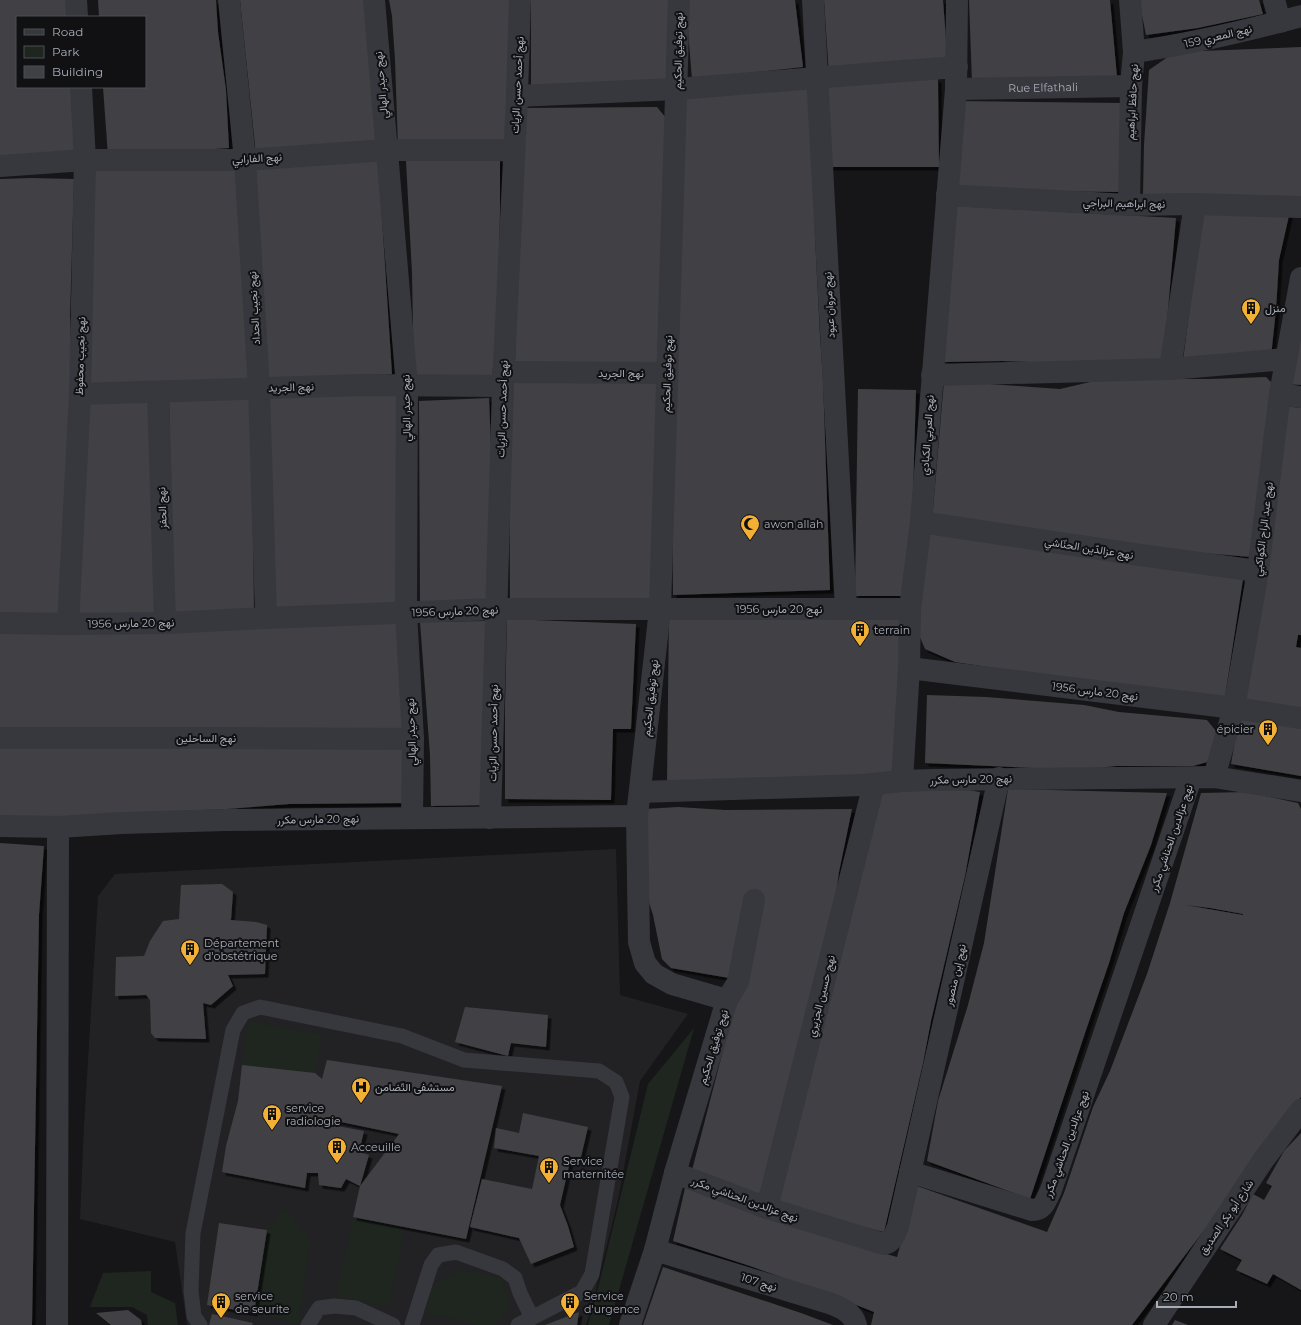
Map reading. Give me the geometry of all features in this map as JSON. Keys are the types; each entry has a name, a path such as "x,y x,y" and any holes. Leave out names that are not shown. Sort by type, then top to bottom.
{"street":[{"path":"76,0 77,16"},
{"name":"نهج نجيب الحداد","path":"229,0 245,160 259,388 266,618"},
{"name":"نهج حيدر الهالي","path":"374,0 407,386 406,612 413,740 412,817"},
{"name":"نهج أحمد حسن الزيات","path":"490,818 503,379 517,96 520,0"},
{"name":"نهج توفيق الحكيم","path":"630,1325 654,1250 727,1000 672,984 654,974 645,964 639,942 637,816 660,609 679,0"},
{"name":"نهج مروان عبود","path":"813,0 846,609"},
{"path":"956,90 957,0"},
{"name":"نهج حافظ ابراهيم","path":"1129,205 1130,86 1134,52 1130,0"},
{"path":"1274,0 1280,22"},
{"name":"نهج المعري 159","path":"1134,52 1164,48 1301,16"},
{"path":"517,96 677,88 903,70 957,68"},
{"name":"Rue Elfathali","path":"956,90 1130,86"},
{"name":"نهج نجيب محفوظ","path":"68,624 80,394 85,160 81,88"},
{"name":"نهج العربي الكبادي","path":"902,781 909,668 910,609 920,522 956,90"},
{"name":"نهج الفارابي","path":"0,166 85,160 245,160 386,150 514,150"},
{"name":"نهج ابراهيم البراجي","path":"947,195 1129,205 1195,204 1301,207"},
{"path":"1170,369 1195,204"},
{"name":"نهج عبد الراح الكواكبي","path":"1214,777 1234,708 1258,571 1280,394 1301,280"},
{"path":"932,375 1170,369 1286,359"},
{"name":"نهج الجريد","path":"80,394 364,385 407,386 503,379 667,373"},
{"name":"نهج الحفز","path":"158,392 165,624"},
{"path":"1280,394 1301,397"},
{"name":"نهج عزالدّين الحنّاشي","path":"920,522 1258,571"},
{"name":"نهج 20 مارس 1956","path":"0,623 165,624 406,612 496,610 910,609"},
{"name":"نهج 20 مارس 1956","path":"909,668 1234,708 1301,718"},
{"name":"نهج الساحلين","path":"0,738 413,740"},
{"name":"نهج 20 مارس مكرر","path":"640,792 855,786 902,781 999,778 1214,777 1301,791"},
{"name":"نهج إبن منصور","path":"910,1172 999,778"},
{"name":"نهج عزالدين الحناشي مكرر","path":"675,1174 767,1208 884,1244 888,1243 895,1234 898,1226 910,1172 1032,1210 1038,1210 1041,1208 1051,1190 1191,778"},
{"name":"نهج حسين الجزيري","path":"767,1208 874,784"},
{"name":"نهج 20 مارس مكرر","path":"0,826 58,827 122,823 225,820 412,817 490,818 637,816"},
{"path":"57,1325 58,827"},
{"path":"727,1000 738,982 754,900"},
{"name":"شارع أبو بكر الصديق","path":"1154,1325 1264,1159 1301,1110"},
{"name":"نهج 107","path":"654,1250 829,1303 847,1312 855,1320 856,1325"}],"lane":[{"path":"200,1325 194,1316 191,1291 192,1233 233,1030 243,1013 260,1007 402,1036 464,1060 599,1071 616,1082 622,1097 592,1274 582,1292 518,1325"},
{"path":"412,1325 430,1264 438,1255 456,1252 503,1268 515,1278 520,1293 532,1318"},
{"path":"308,1325 319,1308 334,1306 356,1308 393,1325"}],"shaded area":[{"name":"مستشفى التّضامن","path":"616,849 620,995 688,1014 640,1081 618,1200 586,1325 187,1325 175,1242 80,1219 98,896 115,874"}],"green space":[{"path":"248,1021 323,1035 315,1073 242,1065"},
{"path":"694,1028 609,1325 588,1325 648,1084"},
{"path":"284,1208 310,1240 299,1324 254,1313 267,1230"},
{"path":"353,1217 405,1228 388,1307 336,1296"},
{"path":"461,1270 501,1277 511,1305 496,1325 476,1325 456,1319 425,1314 431,1286"},
{"path":"151,1271 151,1292 175,1303 178,1325 148,1325 147,1315 132,1307 90,1307 103,1273"}],"building":[{"path":"0,0 71,0 72,16 16,16 16,88 77,88 81,153 0,159"},
{"path":"98,0 216,0 218,32 226,90 229,148 108,156 103,88 146,88 146,16 99,16"},
{"path":"240,0 365,0 377,142 256,155"},
{"path":"389,0 509,0 511,144 398,148 395,60 392,16"},
{"path":"531,0 670,0 672,83 531,89"},
{"path":"688,0 795,0 803,67 692,79"},
{"path":"824,0 943,0 948,66 829,75"},
{"path":"969,0 1110,0 1117,77 972,83"},
{"path":"1139,0 1259,0 1263,14 1198,28 1146,35"},
{"path":"1301,47 1301,199 1143,195 1144,145 1149,70 1175,52"},
{"path":"938,79 939,167 830,167 828,81"},
{"path":"812,88 815,237 823,380 830,590 673,595 672,492 686,92"},
{"path":"957,101 1122,103 1120,192 955,190"},
{"path":"657,107 666,118 657,368 515,362 523,108"},
{"path":"378,157 392,374 267,382 253,165"},
{"path":"500,159 496,382 414,384 412,273 406,161"},
{"path":"90,164 239,164 248,379 84,385"},
{"path":"0,179 74,179 70,316 72,371 60,622 0,616"},
{"path":"955,206 1176,218 1163,367 1002,361 944,362"},
{"path":"1290,211 1279,260 1271,357 1183,360 1200,212"},
{"name":"منزل","path":"1301,290 1301,385 1287,384"},
{"path":"1266,377 1274,385 1251,557 1203,553 932,521 944,381 1060,389 1103,379 1210,379"},
{"path":"509,380 657,382 653,603 510,605"},
{"path":"858,389 916,390 910,596 855,596"},
{"path":"397,394 398,607 270,611 266,397"},
{"path":"251,397 254,613 173,615 169,399"},
{"path":"489,398 491,447 491,606 420,607 419,401"},
{"path":"150,401 155,619 79,619 82,403"},
{"path":"1284,406 1301,408 1301,635 1298,635 1296,647 1301,648 1301,711 1243,702"},
{"path":"930,531 1243,579 1224,703 955,662 925,649 917,630"},
{"path":"669,611 899,616 899,773 667,784"},
{"path":"507,619 636,624 631,729 613,729 611,800 505,799"},
{"path":"487,621 490,805 431,806 430,755 420,622"},
{"path":"400,622 403,732 0,728 0,629"},
{"path":"927,695 986,697 1084,705 1119,712 1207,720 1216,731 1211,761 1193,766 1116,766 1079,770 925,763"},
{"name":"épicier","path":"1239,717 1301,728 1301,776 1231,764"},
{"path":"0,747 405,749 407,803 289,804 227,809 0,819"},
{"path":"927,783 980,792 965,876 884,1232 775,1205 880,790"},
{"path":"1008,789 1167,793 1151,845 1124,913 1109,963 1030,1199 927,1161 938,1101 968,1005 984,943"},
{"path":"1247,792 1298,803 1301,809 1301,1097 1224,1204 1132,1325 871,1325 874,1312 821,1291 673,1241 685,1188 836,1240 897,1257 917,1186 1047,1232 1064,1193 1093,1107 1110,1071 1147,974 1170,903 1201,793","holes":["1185,905 1243,914 1243,915"]},
{"path":"678,807 725,810 852,809 839,872 834,908 765,1196 691,1174 725,1043 735,979 671,968 662,959 653,915 645,890 645,809"},
{"path":"0,843 44,846 39,915 32,1325 0,1325"},
{"name":"Département d'obstétrique","path":"222,884 233,892 231,920 256,922 267,925 265,974 228,975 233,986 211,1005 203,1003 206,1039 155,1038 151,1033 150,1000 146,995 115,996 116,957 144,956 150,941 163,921 179,919 181,885"},
{"path":"465,1007 548,1015 546,1047 511,1043 508,1056 455,1042"},
{"path":"327,1060 502,1086 466,1239 353,1217 360,1186 346,1179 341,1188 319,1185 318,1173 307,1173 305,1188 222,1172 226,1146 238,1101 242,1065 315,1073 322,1079","holes":["317,1117 399,1134 360,1186 369,1155 359,1152 364,1131 316,1122"]},
{"name":"Service maternitée","path":"523,1113 588,1127 581,1157 571,1157 560,1205 574,1247 531,1264 519,1238 470,1227 482,1179 532,1189 539,1156 494,1148 496,1128 519,1133"},
{"path":"1301,1133 1301,1290 1273,1274 1267,1284 1236,1270 1242,1260 1220,1249 1242,1215 1253,1194 1264,1200 1272,1186 1266,1183 1284,1151"},
{"path":"219,1223 267,1230 254,1313 207,1305"},
{"path":"663,1267 801,1313 833,1325 643,1325"},
{"path":"128,1310 141,1320 142,1325 111,1325 96,1313"},
{"name":"Service d'urgence","path":"579,1312 577,1325 545,1325"},
{"name":"service de seurite","path":"212,1314 253,1323 252,1325 209,1325"},
{"path":"1175,1320 1188,1325 1172,1325"}],"place":[{"name":"منزل","path":"1251,325"},
{"name":"awon allah","path":"750,541"},
{"name":"terrain","path":"860,647"},
{"name":"épicier","path":"1268,746"},
{"name":"Département d'obstétrique","path":"190,966"},
{"name":"مستشفى التّضامن","path":"361,1104"},
{"name":"service radiologie","path":"272,1131"},
{"name":"Acceuille","path":"337,1164"},
{"name":"Service maternitée","path":"549,1184"},
{"name":"service de seurite","path":"221,1319"},
{"name":"Service d'urgence","path":"570,1319"}]}
